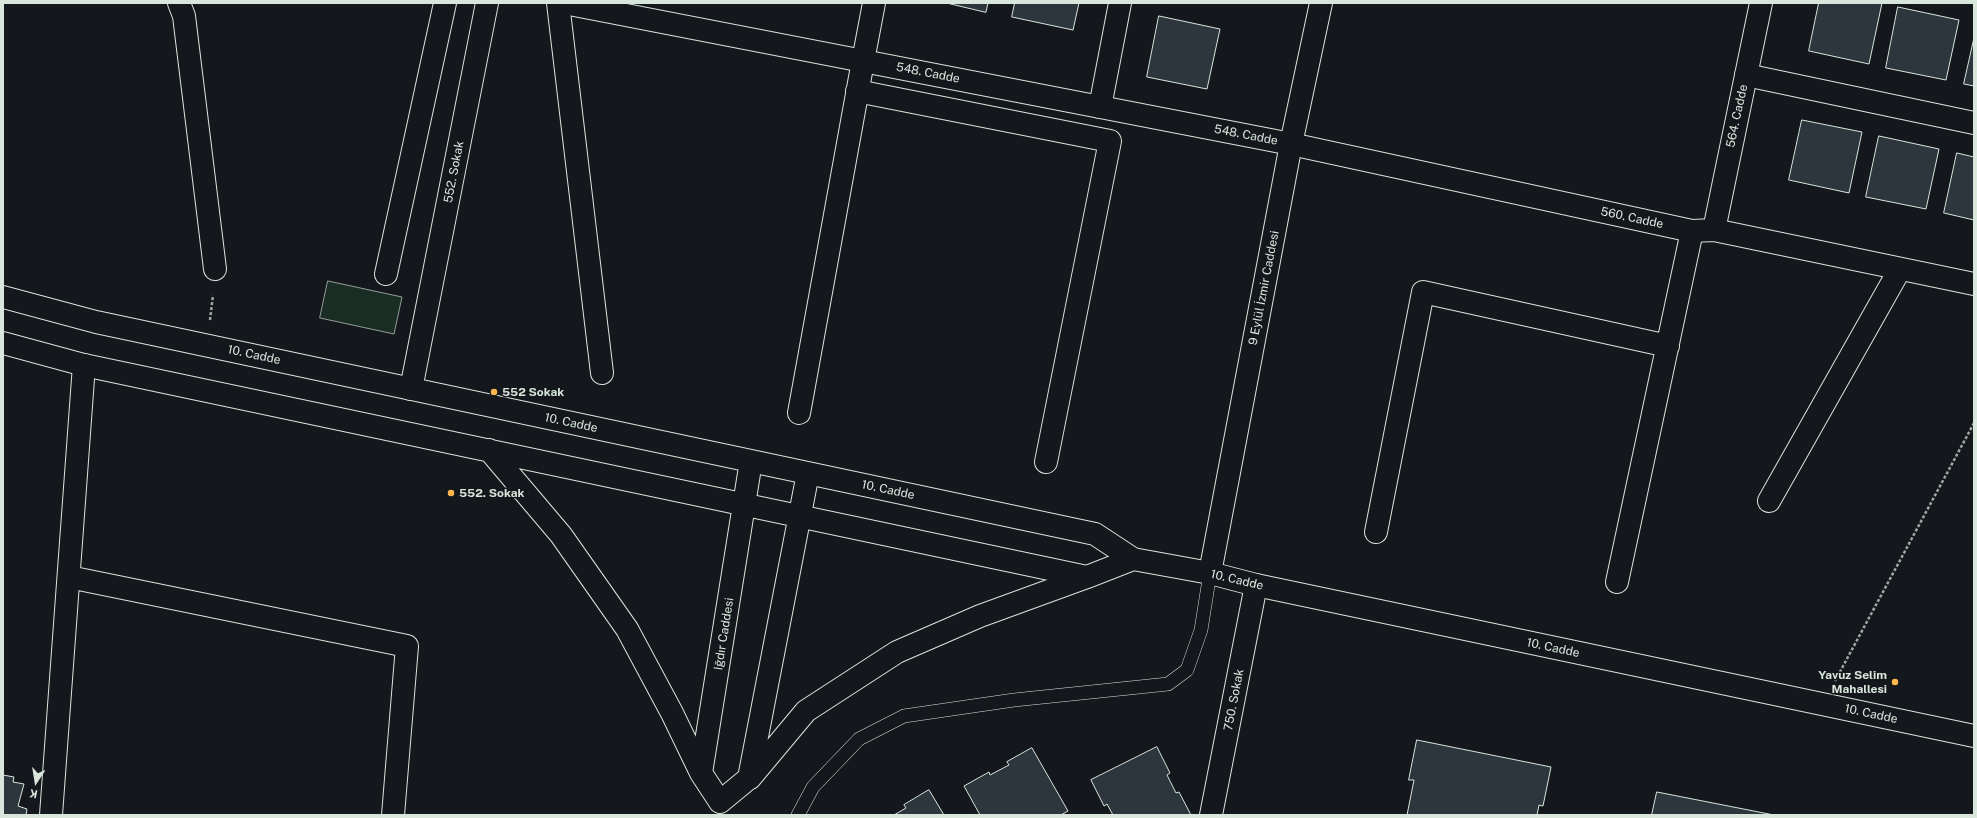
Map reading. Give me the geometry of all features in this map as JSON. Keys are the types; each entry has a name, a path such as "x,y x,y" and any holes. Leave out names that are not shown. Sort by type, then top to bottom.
{"street":[{"path":"178,3 184,16 215,269"},
{"path":"386,274 445,3"},
{"name":"552. Sokak","path":"411,389 487,3"},
{"path":"558,3 602,373"},
{"name":"548. Cadde","path":"564,3 1292,144"},
{"path":"799,413 862,61 874,3"},
{"path":"1100,107 1120,3"},
{"name":"9 Eylül İzmir Caddesi","path":"1210,574 1292,144 1321,3"},
{"name":"564. Cadde","path":"1714,230 1761,3"},
{"path":"1746,75 1974,123"},
{"path":"857,91 1110,141 1046,462"},
{"name":"560. Cadde","path":"1292,144 1692,231 1714,230 1974,284"},
{"path":"1617,582 1692,231"},
{"path":"1769,501 1900,269"},
{"path":"1376,532 1424,292 1668,346"},
{"name":"10. Cadde","path":"3,297 96,322 1095,534 1133,559 1974,736"},
{"path":"3,344 84,365 1087,577"},
{"path":"51,815 84,365"},
{"path":"489,450 561,535 627,629 672,713 719,808 749,778 806,711 897,652 980,616 1133,559"},
{"name":"Iğdır Caddesi","path":"702,773 751,461"},
{"path":"749,778 808,473"},
{"path":"69,577 407,646 393,815"},
{"name":"750. Sokak","path":"1211,815 1256,585"}],"lane":[{"path":"798,815 813,787 859,739 904,716 1014,700 1168,684 1187,670 1201,630 1210,574"}],"path":[{"path":"208,346 215,269"},
{"path":"1822,704 1974,423"}],"green space":[{"path":"328,281 402,297 394,334 320,318"}],"building":[{"path":"947,3 988,3 986,12"},
{"path":"1015,3 1079,3 1073,30 1012,17"},
{"path":"1819,3 1882,3 1869,64 1809,51"},
{"path":"1898,7 1959,20 1946,80 1886,68"},
{"path":"1159,16 1220,29 1207,89 1147,77"},
{"path":"1974,38 1974,86 1964,84"},
{"path":"1802,120 1862,132 1849,193 1789,180"},
{"path":"1879,136 1939,149 1926,209 1866,197"},
{"path":"1957,153 1974,157 1974,220 1944,213"},
{"path":"1417,740 1551,767 1543,806 1539,805 1537,815 1407,815 1414,780 1409,780"},
{"path":"1157,747 1170,773 1167,775 1176,793 1179,792 1191,815 1113,815 1107,804 1104,806 1091,780"},
{"path":"1032,748 1068,811 1061,815 980,815 964,786 989,772 990,775 1009,765 1007,762"},
{"path":"3,775 14,777 13,782 24,784 18,806 27,809 26,815 3,815"},
{"path":"929,790 944,815 894,815 906,808 904,805"},
{"path":"1657,792 1774,815 1652,815"}],"place":[{"name":"552 Sokak","path":"494,392"},
{"name":"552. Sokak","path":"451,493"},
{"name":"Yavuz Selim Mahallesi","path":"1895,682"}]}
